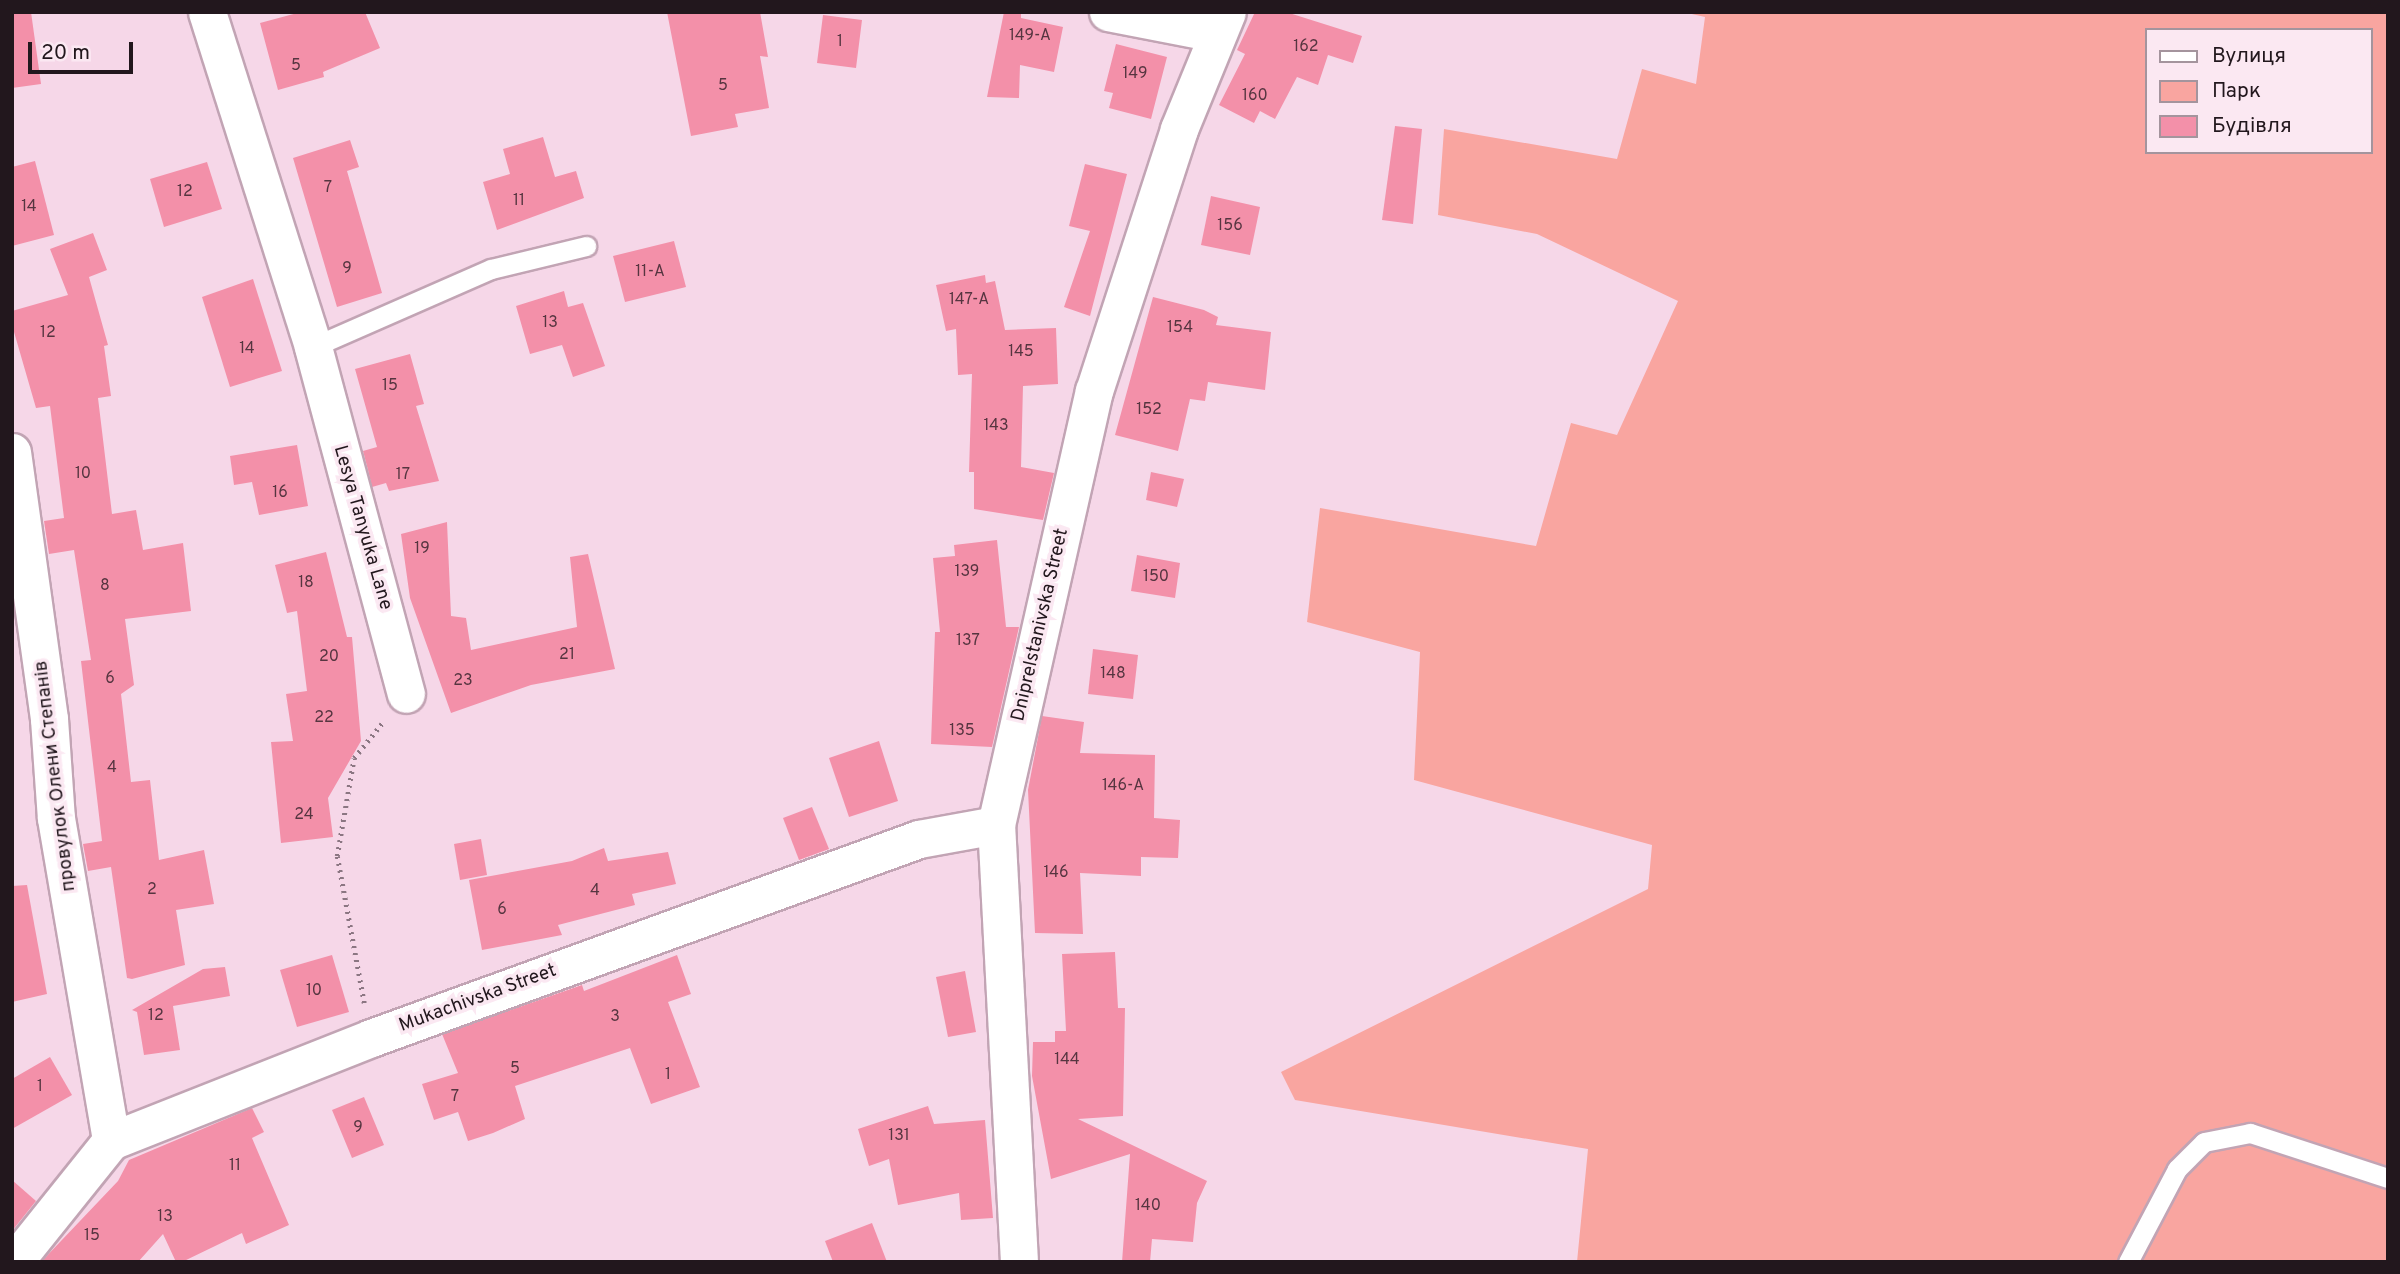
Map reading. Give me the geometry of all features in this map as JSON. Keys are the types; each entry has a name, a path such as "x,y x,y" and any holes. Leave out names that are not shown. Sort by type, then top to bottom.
{"street":[{"name":"Lesya Tanyuka Lane","path":"207,12 313,347 406,694"},
{"path":"1108,12 1222,22"},
{"name":"Dniprelstanivska Street","path":"1019,1262 996,825 1094,391 1222,22"},
{"name":"провулок Олени Степанів","path":"12,452 47,705 57,818 111,1142"},
{"name":"Mukachivska Street","path":"14,1262 111,1142 371,1038 919,839 996,825"}],"lane":[{"path":"313,347 491,269 586,246"},
{"path":"2128,1262 2178,1169 2204,1142 2250,1133 2388,1178"}],"path":[{"path":"371,1038 337,856 354,758 406,694"}],"green space":[{"path":"1683,12 2388,12 2388,1262 1577,1262 1588,1149 1295,1100 1281,1072 1648,889 1652,845 1414,780 1420,652 1307,622 1320,508 1536,546 1571,423 1617,435 1678,301 1537,234 1438,215 1444,129 1617,159 1642,69 1696,84 1705,17"}],"building":[{"path":"12,12 31,12 41,84 12,88"},
{"path":"301,12 365,12 380,48 323,72 324,77 278,90 260,23"},
{"path":"667,12 760,12 768,57 760,56 769,108 735,114 738,127 691,136"},
{"path":"1004,12 1021,12 1021,18 1063,27 1054,72 1020,65 1019,98 987,97"},
{"path":"1255,12 1286,12 1362,36 1353,63 1328,55 1318,85 1297,77 1275,119 1260,111 1254,123 1219,105 1245,54 1237,50"},
{"path":"823,15 862,20 856,68 817,63"},
{"path":"1116,44 1167,57 1151,119 1109,108 1113,93 1104,91"},
{"path":"1395,126 1422,129 1413,224 1382,220"},
{"path":"543,137 555,177 576,171 584,198 497,230 483,182 510,174 503,149"},
{"path":"350,140 359,167 347,171 382,293 337,307 293,158"},
{"path":"35,161 54,235 12,246 12,167"},
{"path":"207,162 222,209 164,227 150,179"},
{"path":"1085,164 1127,174 1090,316 1064,307 1090,231 1069,226"},
{"path":"1211,196 1260,207 1250,255 1201,245"},
{"path":"93,233 107,270 89,277 108,345 104,346 111,396 98,398 112,514 136,510 143,550 183,543 191,611 125,619 134,685 121,694 131,782 150,780 159,860 204,850 214,904 176,910 185,965 132,979 127,978 111,867 88,871 83,844 102,841 81,661 91,660 74,550 49,554 44,521 64,518 50,406 36,408 12,325 12,311 68,295 50,249"},
{"path":"674,241 686,287 625,302 613,256"},
{"path":"985,275 986,283 995,281 1005,330 1056,328 1058,384 1023,386 1021,467 1054,473 1043,520 974,509 974,472 969,472 972,374 958,375 956,329 946,331 936,285"},
{"path":"253,279 282,371 230,387 202,297"},
{"path":"564,291 568,307 583,303 605,366 573,377 562,345 530,354 516,306"},
{"path":"1153,297 1204,310 1218,317 1216,325 1271,332 1265,390 1208,382 1205,401 1190,399 1178,451 1115,435"},
{"path":"410,354 424,404 416,406 439,481 389,491 386,483 372,487 363,451 377,447 355,369"},
{"path":"297,445 308,506 259,515 252,482 234,485 230,456"},
{"path":"1151,472 1184,479 1177,507 1146,500"},
{"path":"447,522 451,616 466,618 471,650 577,627 570,557 588,554 615,669 531,685 451,713 410,598 401,534"},
{"path":"997,540 1006,627 1019,627 992,747 931,744 935,632 940,632 933,558 955,556 954,545"},
{"path":"326,552 347,637 352,637 361,741 328,798 333,837 281,843 271,742 293,741 286,694 307,691 297,611 287,613 275,565"},
{"path":"1137,555 1180,563 1175,598 1131,591"},
{"path":"1093,649 1138,655 1133,699 1088,694"},
{"path":"1042,716 1084,722 1080,753 1155,755 1154,818 1180,820 1178,858 1141,857 1141,876 1080,873 1083,934 1035,933 1028,790"},
{"path":"879,741 898,801 849,817 829,758"},
{"path":"812,807 829,849 799,860 783,818"},
{"path":"481,839 487,875 460,880 454,844"},
{"path":"604,848 608,861 668,852 676,884 632,894 635,905 558,925 562,935 482,950 469,880 572,861"},
{"path":"27,885 47,994 12,1002 12,886"},
{"path":"1115,952 1118,1008 1125,1008 1123,1116 1078,1119 1207,1181 1197,1203 1193,1242 1152,1239 1150,1262 1122,1262 1130,1154 1051,1179 1032,1076 1033,1042 1055,1042 1055,1031 1066,1031 1062,954"},
{"path":"332,955 349,1012 297,1027 280,970"},
{"path":"677,955 691,994 668,1002 700,1087 651,1104 630,1048 515,1086 525,1119 493,1133 468,1141 458,1112 434,1120 422,1084 458,1073 442,1034 582,985 584,991"},
{"path":"225,967 230,996 173,1006 180,1050 144,1055 137,1012 132,1010 203,969"},
{"path":"965,971 976,1032 948,1037 936,977"},
{"path":"50,1057 72,1095 12,1129 12,1079"},
{"path":"364,1097 384,1145 352,1158 332,1110"},
{"path":"928,1106 934,1124 985,1120 993,1218 961,1220 959,1193 898,1205 889,1159 869,1166 858,1129"},
{"path":"252,1108 264,1132 252,1138 289,1225 246,1244 242,1233 182,1262 176,1262 163,1234 138,1262 41,1262 118,1181 129,1160"},
{"path":"12,1180 36,1201 12,1231"},
{"path":"872,1223 887,1262 833,1262 825,1241"}]}
